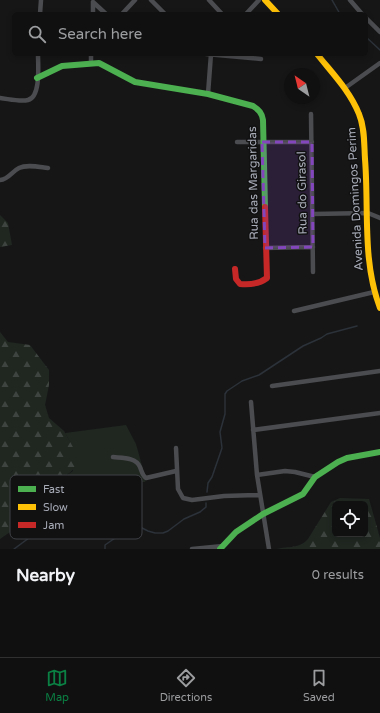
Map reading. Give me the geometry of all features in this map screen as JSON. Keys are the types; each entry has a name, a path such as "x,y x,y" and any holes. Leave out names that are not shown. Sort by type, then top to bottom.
{"street":[{"path":"40,12 41,0"},
{"path":"124,12 136,0"},
{"path":"151,0 163,12"},
{"path":"209,0 220,12"},
{"path":"248,12 260,0"},
{"path":"265,0 276,12"},
{"path":"350,0 360,12"},
{"path":"93,1 93,12"},
{"path":"93,1 104,12"},
{"path":"368,20 380,32"},
{"path":"0,98 26,100 32,98 37,91 38,56"},
{"path":"91,56 91,63"},
{"path":"208,94 211,56"},
{"path":"231,56 261,59"},
{"name":"Avenida Domingos Perim","path":"319,56 345,88 359,114 363,129 370,277 380,308"},
{"name":"Rua das Margaridas","path":"38,78 62,66 99,63 135,82 208,94 243,103 258,109 262,114 263,120 262,142 267,278 264,280 240,284 236,279 235,269"},
{"path":"345,88 380,63"},
{"name":"Rua do Girasol","path":"311,114 313,272"},
{"path":"237,142 312,142"},
{"path":"0,180 5,179 15,170 23,166 48,168"},
{"path":"313,214 368,214 380,218"},
{"path":"265,248 313,247"},
{"path":"294,310 374,292"},
{"path":"272,386 380,371"},
{"path":"251,402 257,475 269,549"},
{"path":"253,430 380,413"},
{"path":"176,448 177,485 181,496 188,500 224,496 260,495"},
{"path":"192,549 222,547 236,532 263,514 303,494 315,477 342,460 380,452"},
{"path":"113,457 135,461 139,465 143,476 146,478 176,471"},
{"path":"257,475 286,470 315,477"}],"highlighted area":[{"path":"262,142 312,142 313,247 265,248"}],"green space":[{"path":"0,215 8,223 12,245 0,247"},
{"path":"0,332 8,342 30,345 49,370 49,385 45,405 49,418 64,431 73,447 76,465 66,475 10,475 10,532 0,539"},
{"path":"126,425 136,444 146,480 145,482 142,482 142,475 67,475 73,471 73,447 65,433"},
{"path":"340,498 369,499 380,538 380,549 277,549 297,546 308,539 332,502 332,537 368,537 368,501 333,501"}],"waterway":[{"path":"332,0 339,12"},
{"path":"368,39 380,50"},
{"path":"207,492 208,483 212,477 222,448 220,432 225,414 225,394 227,391 242,381 259,375 303,346 327,334 357,326"},
{"path":"142,528 155,533 163,533 184,519 200,512 206,507 206,503"},
{"path":"14,549 28,539"},
{"path":"105,549 105,545 114,539"}],"traffic: fast":[{"path":"37,78 62,66 99,63 135,82 208,94 253,106 260,112 263,120 265,207"},
{"path":"220,549 236,532 263,514 303,494 315,477 338,462 347,458 380,452"}],"traffic: slow":[{"path":"265,0 276,12"},
{"path":"319,56 351,98 359,114 362,125 366,178 368,253 374,290 380,308"}],"traffic: jam":[{"path":"235,269 236,279 240,284 254,284 267,278 265,207"}]}
